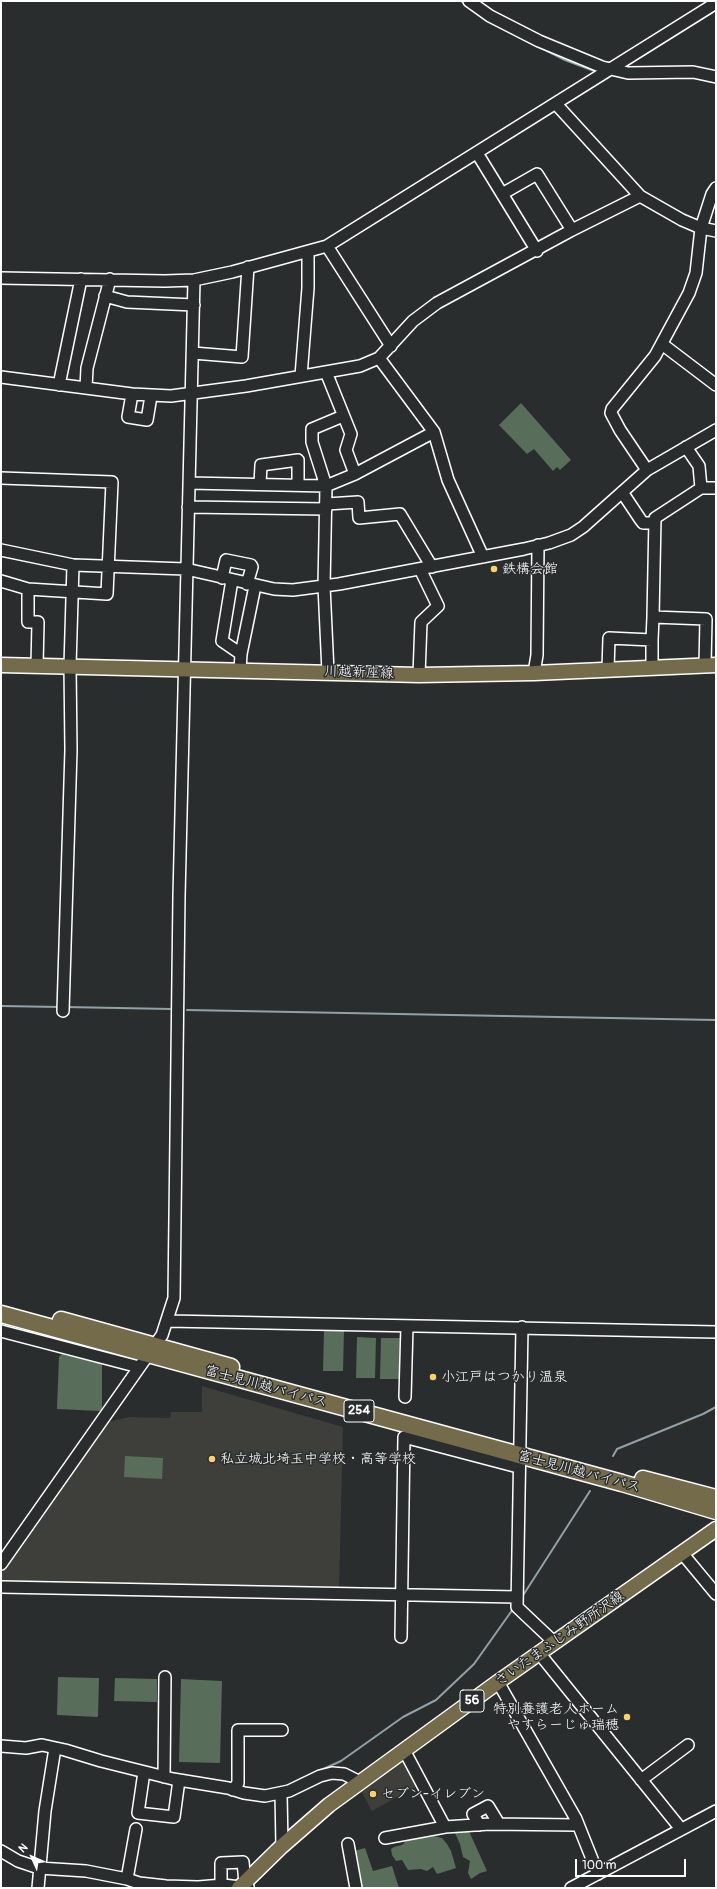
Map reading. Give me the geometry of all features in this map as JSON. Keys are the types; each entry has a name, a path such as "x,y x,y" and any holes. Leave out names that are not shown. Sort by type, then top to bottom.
{"highway":[{"name":"富士見川越バイパス","path":"1,1304 147,1356"},
{"name":"富士見川越バイパス","path":"1,1314 147,1356 622,1483 716,1511"},
{"name":"富士見川越バイパス","path":"519,1456 716,1498"}],"main road":[{"name":"川越新座線","path":"1,665 183,668 419,675 534,673 711,665"},
{"name":"さいたまふじみ野所沢線","path":"243,1887 282,1846 329,1805 554,1642 716,1529"}],"street":[{"path":"469,1 490,16 539,41 602,67 607,72 692,72 716,76"},
{"path":"1,278 194,280 327,246 716,3"},
{"path":"556,104 640,196 701,228 716,231"},
{"path":"477,153 537,250"},
{"path":"502,194 537,174 572,230"},
{"path":"647,470 620,430 611,413 612,409 646,369 662,344 689,293 696,273 701,228 712,194 716,188"},
{"path":"1,377 59,386 151,396 191,393 246,386 360,366 379,358 413,321 428,309 572,230 640,196"},
{"path":"327,246 391,346"},
{"path":"301,376 308,288 308,252"},
{"path":"193,353 242,357 248,267"},
{"path":"59,386 81,279"},
{"path":"86,388 87,368 110,279"},
{"path":"1,1564 147,1356 168,1321 174,1298 176,1268 179,896 183,668 194,280"},
{"path":"105,296 127,302 194,305"},
{"path":"662,344 716,385"},
{"path":"379,358 434,432 448,480 483,557"},
{"path":"326,372 351,434 346,450 355,474"},
{"path":"132,394 128,417 147,420 151,396"},
{"path":"328,672 324,586 327,507 326,486 312,442 312,429 344,416"},
{"path":"1,550 73,565 186,570 274,589 293,590 324,586 483,557 538,545 571,535 583,527 647,470 716,430"},
{"path":"189,483 298,484 326,486 355,474 434,432"},
{"path":"686,447 699,466 701,488"},
{"path":"260,484 261,465 298,460 298,484"},
{"path":"1,478 112,482 107,594 28,589 1,581"},
{"path":"652,667 655,518 701,488 716,488"},
{"path":"622,492 643,523 654,522"},
{"path":"188,507 327,507 358,502 359,518 400,514 432,566"},
{"path":"534,673 537,655 538,545"},
{"path":"240,670 252,567 251,565 226,560 227,579 222,641 241,654"},
{"path":"63,1011 71,750 70,666 71,591 73,565"},
{"path":"419,675 421,622 438,606 420,569"},
{"path":"28,589 28,622 38,622 38,666"},
{"path":"653,618 706,619 711,665"},
{"path":"608,669 609,638 652,640"},
{"path":"168,1321 716,1332"},
{"path":"405,1398 407,1326"},
{"path":"522,1327 517,1607 554,1642"},
{"path":"1,1332 147,1356"},
{"path":"401,1637 404,1437 519,1456"},
{"path":"682,1553 716,1594"},
{"path":"1,1587 401,1596 517,1597"},
{"path":"539,1653 680,1829"},
{"path":"164,1777 166,1677"},
{"path":"498,1682 576,1819 577,1825 598,1874"},
{"path":"233,1790 238,1783 238,1730 282,1730"},
{"path":"1,1746 26,1748 42,1745 164,1777 265,1796 281,1793 320,1776 332,1773 344,1774 360,1782"},
{"path":"641,1780 688,1745"},
{"path":"38,1888 39,1868 55,1748"},
{"path":"404,1750 445,1828"},
{"path":"144,1772 138,1813 174,1817 179,1780"},
{"path":"281,1793 282,1846"},
{"path":"479,1825 473,1814 488,1806 499,1824"},
{"path":"571,1888 716,1810"},
{"path":"385,1838 445,1828 479,1825 577,1825"},
{"path":"126,1879 136,1829"},
{"path":"348,1844 356,1888"},
{"path":"1,1851 18,1861 39,1868 86,1871 139,1883 166,1886 198,1887 221,1885 243,1887 243,1862 221,1863 221,1885"}],"shaded area":[{"name":"私立城北埼玉中学校・高等学校","path":"202,1386 343,1427 339,1591 1,1584 1,1574 108,1422 129,1417 170,1418 171,1412 202,1412"},
{"path":"404,1757 419,1785 372,1811 360,1789"}],"green space":[{"path":"521,403 571,460 560,470 557,467 553,471 534,449 527,454 499,425"},
{"path":"324,1331 344,1331 343,1371 323,1371"},
{"path":"357,1337 376,1338 375,1378 356,1378"},
{"path":"381,1338 400,1338 399,1379 380,1379"},
{"path":"62,1354 102,1364 102,1409 100,1411 57,1409 59,1357"},
{"path":"125,1456 163,1458 162,1479 124,1477"},
{"path":"58,1677 99,1678 98,1717 57,1715"},
{"path":"115,1678 157,1679 157,1702 114,1701"},
{"path":"181,1679 222,1681 220,1763 179,1762"},
{"path":"468,1829 487,1871 480,1873 471,1879 468,1873 470,1861 463,1857 460,1844 454,1831"},
{"path":"434,1836 442,1838 447,1844 451,1851 456,1868 437,1874 433,1867 427,1871 421,1869 408,1870 402,1860 396,1861 392,1855 391,1849 402,1845 407,1840"},
{"path":"365,1848 373,1871 392,1866 399,1888 361,1888 354,1851"}],"waterway":[{"path":"461,1 466,5"},
{"path":"486,20 565,60 597,72"},
{"path":"1,1006 60,1007"},
{"path":"66,1007 170,1009"},
{"path":"187,1010 716,1020"},
{"path":"613,1456 617,1449 703,1414 716,1407"},
{"path":"522,1597 590,1491"},
{"path":"321,1770 341,1761 403,1717 436,1700 474,1664 513,1609"}],"place":[{"name":"鉄構会館","path":"494,569"},
{"name":"小江戸はつかり温泉","path":"433,1377"},
{"name":"私立城北埼玉中学校・高等学校","path":"212,1459"},
{"name":"特別養護老人ホーム やすらーじゅ瑞穂","path":"627,1717"},
{"name":"セブン-イレブン","path":"373,1794"}]}
